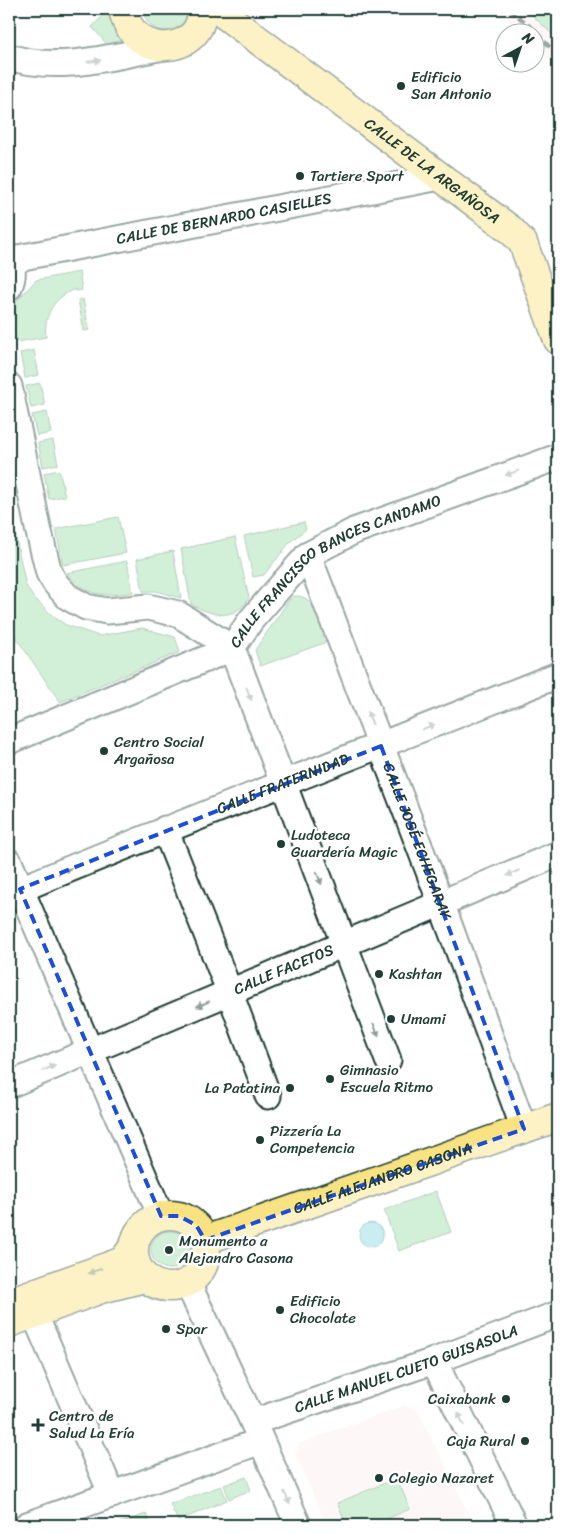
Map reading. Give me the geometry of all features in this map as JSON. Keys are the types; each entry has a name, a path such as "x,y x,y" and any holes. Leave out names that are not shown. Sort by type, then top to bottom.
{"main road":[{"path":"124,9 125,20 132,32 146,43 164,47"},
{"path":"191,36 199,24 202,9"},
{"name":"CALLE DE LA ARGAÑOSA","path":"217,9 511,230 523,243 558,340"},
{"name":"CALLE DE LA ARGAÑOSA","path":"164,47 178,44 191,36 217,30 257,39"},
{"name":"CALLE ALEJANDRO CASONA","path":"205,1240 558,1117"},
{"path":"9,1302 123,1261 134,1246 138,1234 147,1224 161,1216 179,1216 196,1225 205,1240 207,1255 201,1272 188,1284 170,1288 156,1285 146,1278 136,1264 134,1246"},
{"path":"9,1323 101,1289 146,1278"}],"street":[{"path":"9,57 23,62 68,64 107,59 164,47"},
{"name":"CALLE DE BERNARDO CASIELLES","path":"10,271 23,257 440,177"},
{"path":"9,386 38,528 49,573 56,584 68,597 77,603 96,610 107,611 148,607 178,614 232,648 388,1060"},
{"name":"CALLE FRANCISCO BANCES CANDAMO","path":"9,741 232,648 251,620 308,555 354,531 558,457"},
{"name":"CALLE JOSÉ ECHEGARAY","path":"308,555 441,903 524,1129"},
{"name":"CALLE FRATERNIDAD","path":"14,892 165,829 381,746 558,675"},
{"path":"165,829 230,993 268,1096"},
{"name":"CALLE FACETOS","path":"9,1085 558,854"},
{"path":"9,862 14,892 90,1052 161,1216"},
{"path":"188,1284 257,1431 298,1525"},
{"path":"34,1313 112,1495"},
{"name":"CALLE MANUEL CUETO GUISASOLA","path":"27,1525 55,1521 257,1431 558,1314"},
{"path":"434,1361 514,1525"}],"highlighted area":[{"path":"381,746 524,1129 205,1240 196,1225 179,1216 161,1216 20,889"}],"shaded area":[{"path":"494,9 526,9 539,22 509,22"},
{"path":"544,26 558,40 558,68 544,54"},
{"name":"Colegio Nazaret","path":"405,1405 418,1411 475,1525 327,1525 295,1455 299,1443"}],"green space":[{"path":"109,9 117,9 132,43 110,48 92,27"},
{"path":"143,9 188,9 185,19 180,25 166,31 151,25 146,19"},
{"path":"526,9 558,9 558,40 544,26 544,22 539,22"},
{"path":"79,272 82,290 76,291 76,289 56,301 46,321 46,337 17,342 10,308 36,280"},
{"path":"83,299 89,330 84,331 78,300"},
{"path":"34,350 39,375 25,378 20,353"},
{"path":"40,383 45,405 31,408 26,386"},
{"path":"47,412 51,433 37,436 32,415"},
{"path":"53,440 58,464 43,467 38,443"},
{"path":"59,470 65,496 49,499 44,473"},
{"path":"9,516 13,524 26,586 33,597 54,617 66,625 99,636 142,628 175,637 180,652 60,702 9,627"},
{"path":"118,517 126,553 63,565 56,529"},
{"path":"304,522 306,529 290,542 264,575 253,577 244,536"},
{"path":"235,537 249,598 243,606 229,614 207,612 191,604 181,549"},
{"path":"173,551 181,598 156,591 143,591 137,559"},
{"path":"127,561 133,592 105,595 89,591 74,581 67,573"},
{"path":"294,596 302,597 313,605 327,642 260,666 255,650 289,600"},
{"path":"436,1191 451,1232 399,1251 384,1210"},
{"path":"170,1231 184,1236 189,1250 184,1264 170,1269 156,1264 151,1250 156,1236"},
{"path":"246,1477 251,1490 229,1499 224,1485"},
{"path":"397,1478 410,1509 372,1525 347,1525 337,1503"},
{"path":"221,1486 227,1500 178,1521 170,1504"},
{"path":"146,1514 151,1525 114,1525"}],"water":[{"path":"371,1223 376,1224 382,1230 382,1240 376,1246 371,1247 366,1246 360,1240 359,1235 360,1230 366,1224"}],"railway":[{"path":"509,9 531,27 558,56"}],"place":[{"name":"Edificio San Antonio","path":"401,86"},
{"name":"Tartiere Sport","path":"300,176"},
{"name":"Centro Social Argañosa","path":"104,751"},
{"name":"Ludoteca Guardería Magic","path":"281,844"},
{"name":"Kashtan","path":"379,974"},
{"name":"Umami","path":"391,1019"},
{"name":"Gimnasio Escuela Ritmo","path":"330,1079"},
{"name":"La Patatina","path":"290,1088"},
{"name":"Pizzería La Competencia","path":"260,1140"},
{"name":"Monumento a Alejandro Casona","path":"169,1250"},
{"name":"Edificio Chocolate","path":"280,1310"},
{"name":"Spar","path":"166,1329"},
{"name":"Caixabank","path":"506,1399"},
{"name":"Centro de Salud La Ería","path":"38,1425"},
{"name":"Caja Rural","path":"525,1441"},
{"name":"Colegio Nazaret","path":"379,1478"}]}
